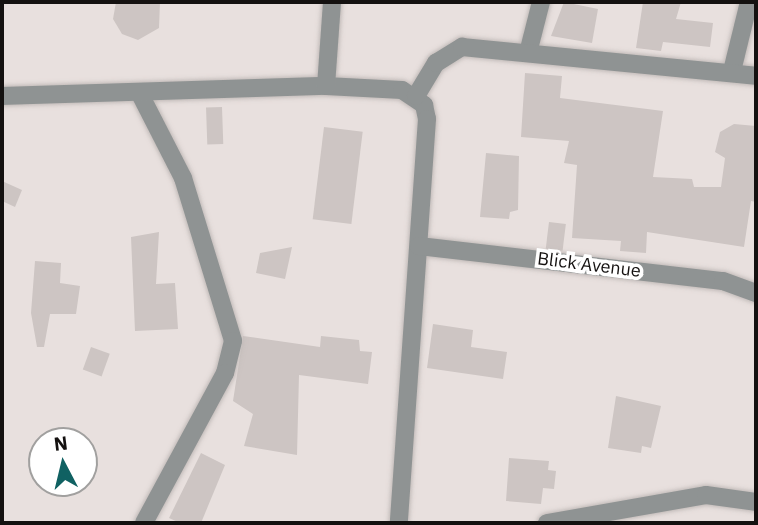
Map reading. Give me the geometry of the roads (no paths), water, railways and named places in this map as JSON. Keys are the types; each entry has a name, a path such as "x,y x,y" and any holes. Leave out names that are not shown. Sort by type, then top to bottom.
{"street":[{"path":"326,86 332,2"},
{"path":"529,49 541,2"},
{"path":"732,71 749,2"},
{"path":"415,96 436,63 461,47 529,49 732,71 756,76"},
{"path":"2,96 140,94 326,86 415,96 424,105 428,142 399,523"},
{"path":"140,94 183,178 233,341 225,373 144,523"},
{"name":"Blick Avenue","path":"419,246 723,281 756,293"},
{"path":"547,523 706,495 756,502"}]}
